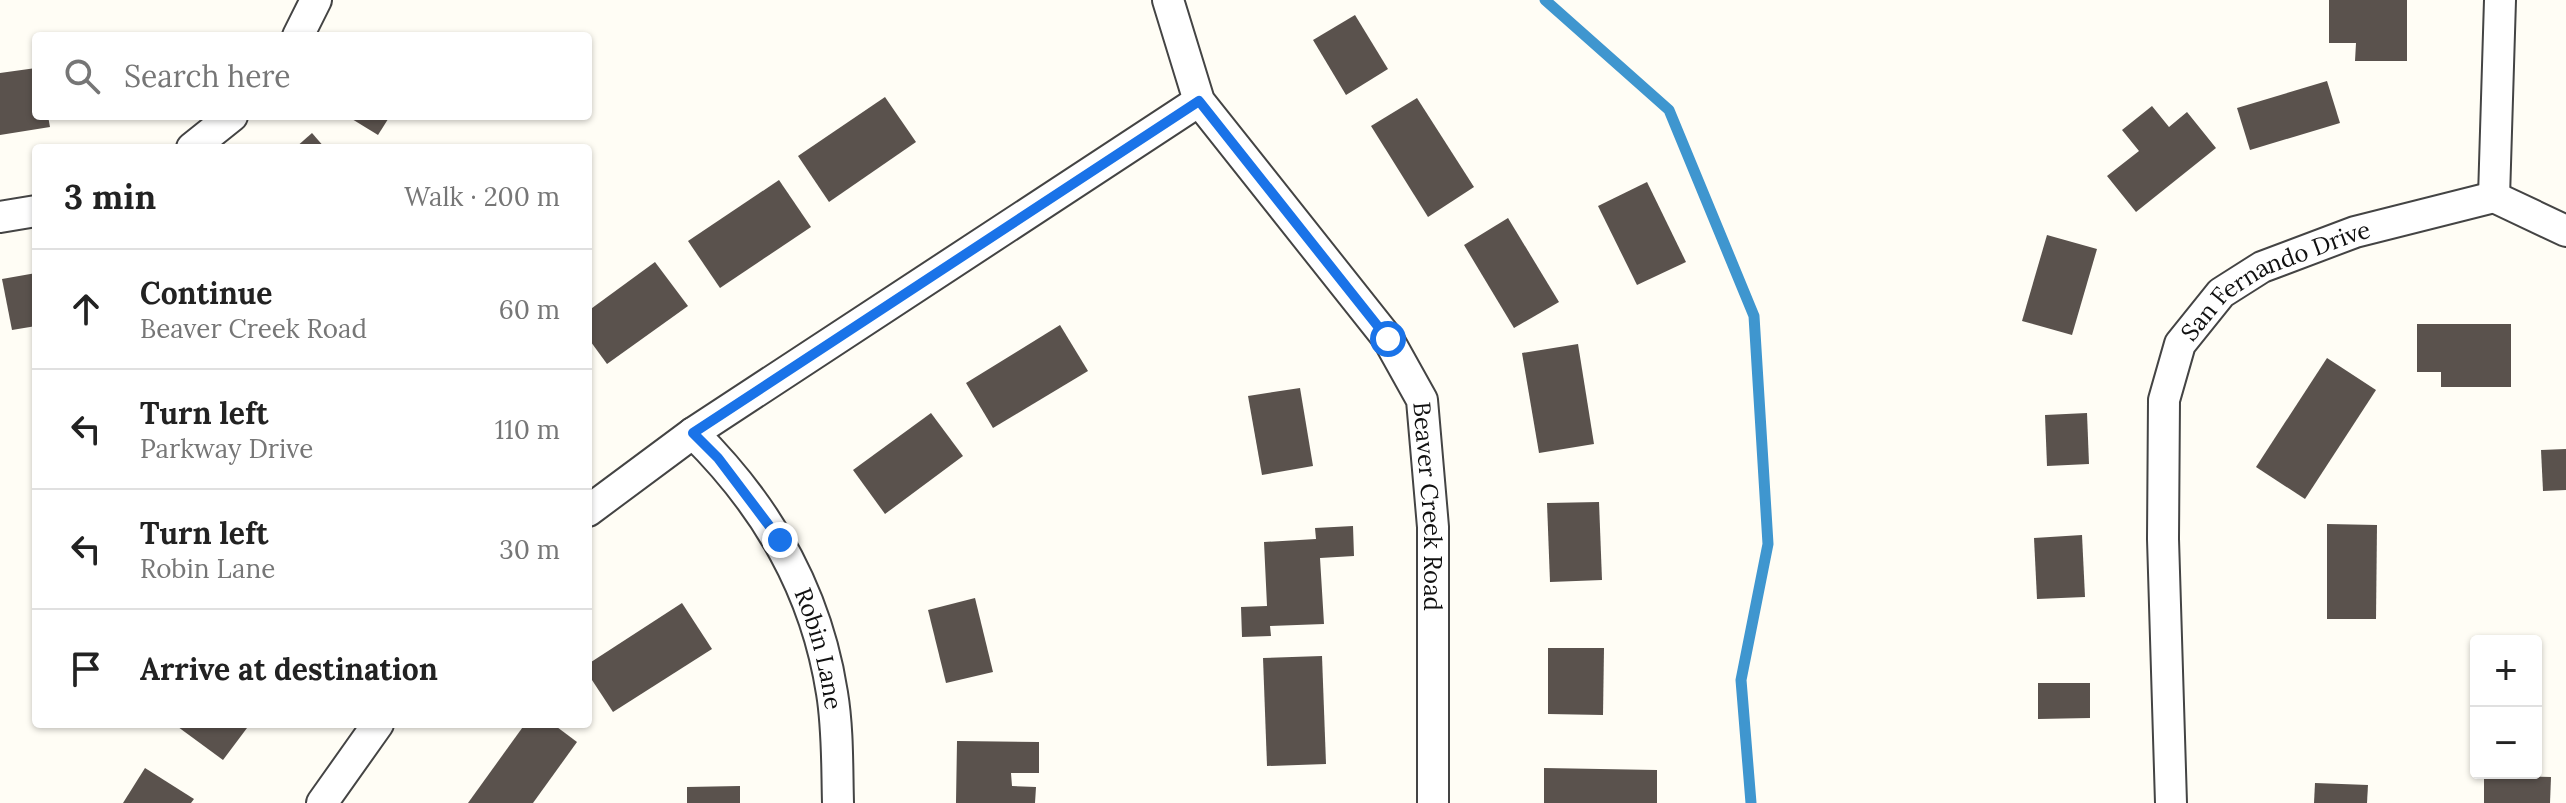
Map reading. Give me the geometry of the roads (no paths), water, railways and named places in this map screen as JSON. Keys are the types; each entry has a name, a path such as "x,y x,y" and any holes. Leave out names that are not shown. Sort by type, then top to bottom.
{"street":[{"path":"300,32 316,0"},
{"name":"Beaver Creek Road","path":"1168,0 1199,101 1388,339 1422,400 1433,527 1433,803"},
{"path":"2500,0 2494,197 2566,231"},
{"path":"592,508 693,433 1199,101"},
{"path":"197,144 227,120"},
{"name":"San Fernando Drive","path":"2171,803 2163,539 2164,400 2180,344 2221,293 2262,267 2355,232 2494,197"},
{"path":"0,217 32,212"},
{"name":"Robin Lane","path":"693,433 718,458 780,540 804,589 822,641 832,695 838,803"},
{"path":"322,803 375,728"}],"waterway":[{"path":"1545,0 1669,110 1754,316 1768,544 1741,680 1751,803"}]}
